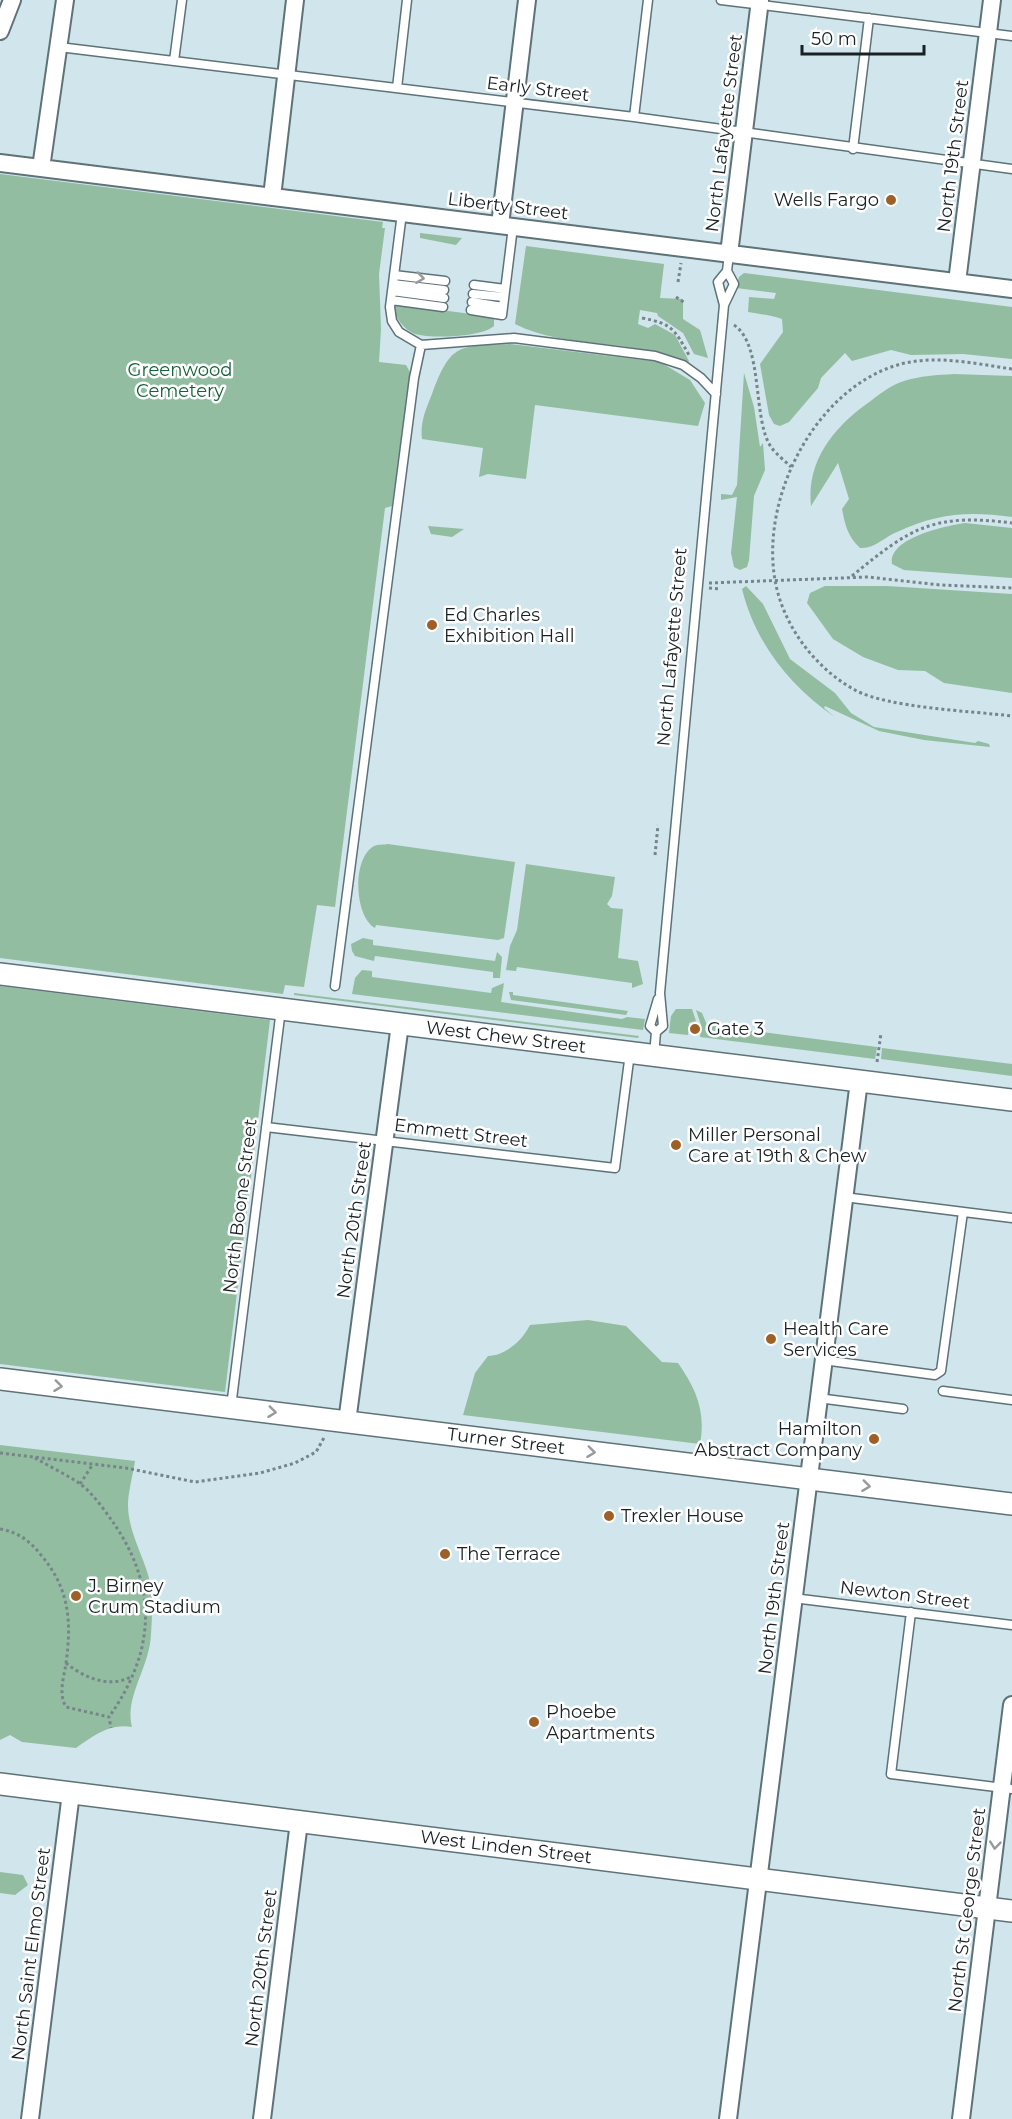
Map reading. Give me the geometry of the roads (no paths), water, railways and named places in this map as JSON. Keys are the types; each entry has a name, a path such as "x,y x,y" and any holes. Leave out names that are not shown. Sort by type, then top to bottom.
{"street":[{"path":"0,31 12,0"},
{"path":"41,168 65,0"},
{"path":"272,196 295,0"},
{"path":"507,226 514,104 527,0"},
{"name":"North 19th Street","path":"957,282 992,0"},
{"name":"North Lafayette Street","path":"729,254 760,2"},
{"name":"Liberty Street","path":"0,163 1012,289"},
{"name":"West Chew Street","path":"0,974 1012,1100"},
{"name":"North 20th Street","path":"347,1422 400,1024"},
{"name":"North 19th Street","path":"728,2119 859,1081"},
{"name":"Turner Street","path":"0,1379 1012,1504"},
{"name":"North St George Street","path":"961,2119 1006,1788 1012,1705"},
{"name":"West Linden Street","path":"0,1784 1012,1911"},
{"name":"North Saint Elmo Street","path":"30,2119 71,1793"},
{"name":"North 20th Street","path":"262,2119 299,1822"}],"lane":[{"path":"174,61 182,0"},
{"path":"397,87 407,0"},
{"path":"634,117 648,0"},
{"path":"721,0 760,2 1012,36"},
{"path":"853,149 868,18"},
{"name":"Early Street","path":"59,46 397,87 514,104 634,117 853,149 1012,169"},
{"path":"402,213 392,287 392,321 399,333 421,345 514,338 655,356 683,365 701,378 716,394"},
{"path":"504,302 507,226"},
{"name":"North Lafayette Street","path":"654,1055 656,1032 650,1026 660,993 723,318 724,305 718,282 727,271 729,254"},
{"name":"North Lafayette Street","path":"724,305 734,284 727,271"},
{"path":"392,287 444,294 392,287"},
{"path":"504,302 473,298 504,302"},
{"path":"334,986 414,378 421,345"},
{"name":"North Boone Street","path":"231,1407 281,1009"},
{"name":"Emmett Street","path":"266,1127 615,1168 630,1053"},
{"path":"844,1197 1012,1218"},
{"path":"823,1360 935,1375 941,1371 963,1212"},
{"path":"943,1391 1012,1400"},
{"path":"818,1398 903,1409"},
{"name":"Newton Street","path":"793,1598 1012,1625"},
{"path":"911,1612 891,1774 1006,1788"}],"place":[{"name":"Wells Fargo","path":"891,200"},
{"name":"Ed Charles Exhibition Hall","path":"432,625"},
{"name":"Gate 3","path":"695,1029"},
{"name":"Miller Personal Care at 19th & Chew","path":"676,1145"},
{"name":"Health Care Services","path":"771,1339"},
{"name":"Hamilton Abstract Company","path":"874,1439"},
{"name":"Trexler House","path":"609,1516"},
{"name":"The Terrace","path":"445,1554"},
{"name":"J. Birney Crum Stadium","path":"76,1596"},
{"name":"Phoebe Apartments","path":"534,1722"}],"park label":[{"name":"Greenwood Cemetery","path":"180,380"}]}
